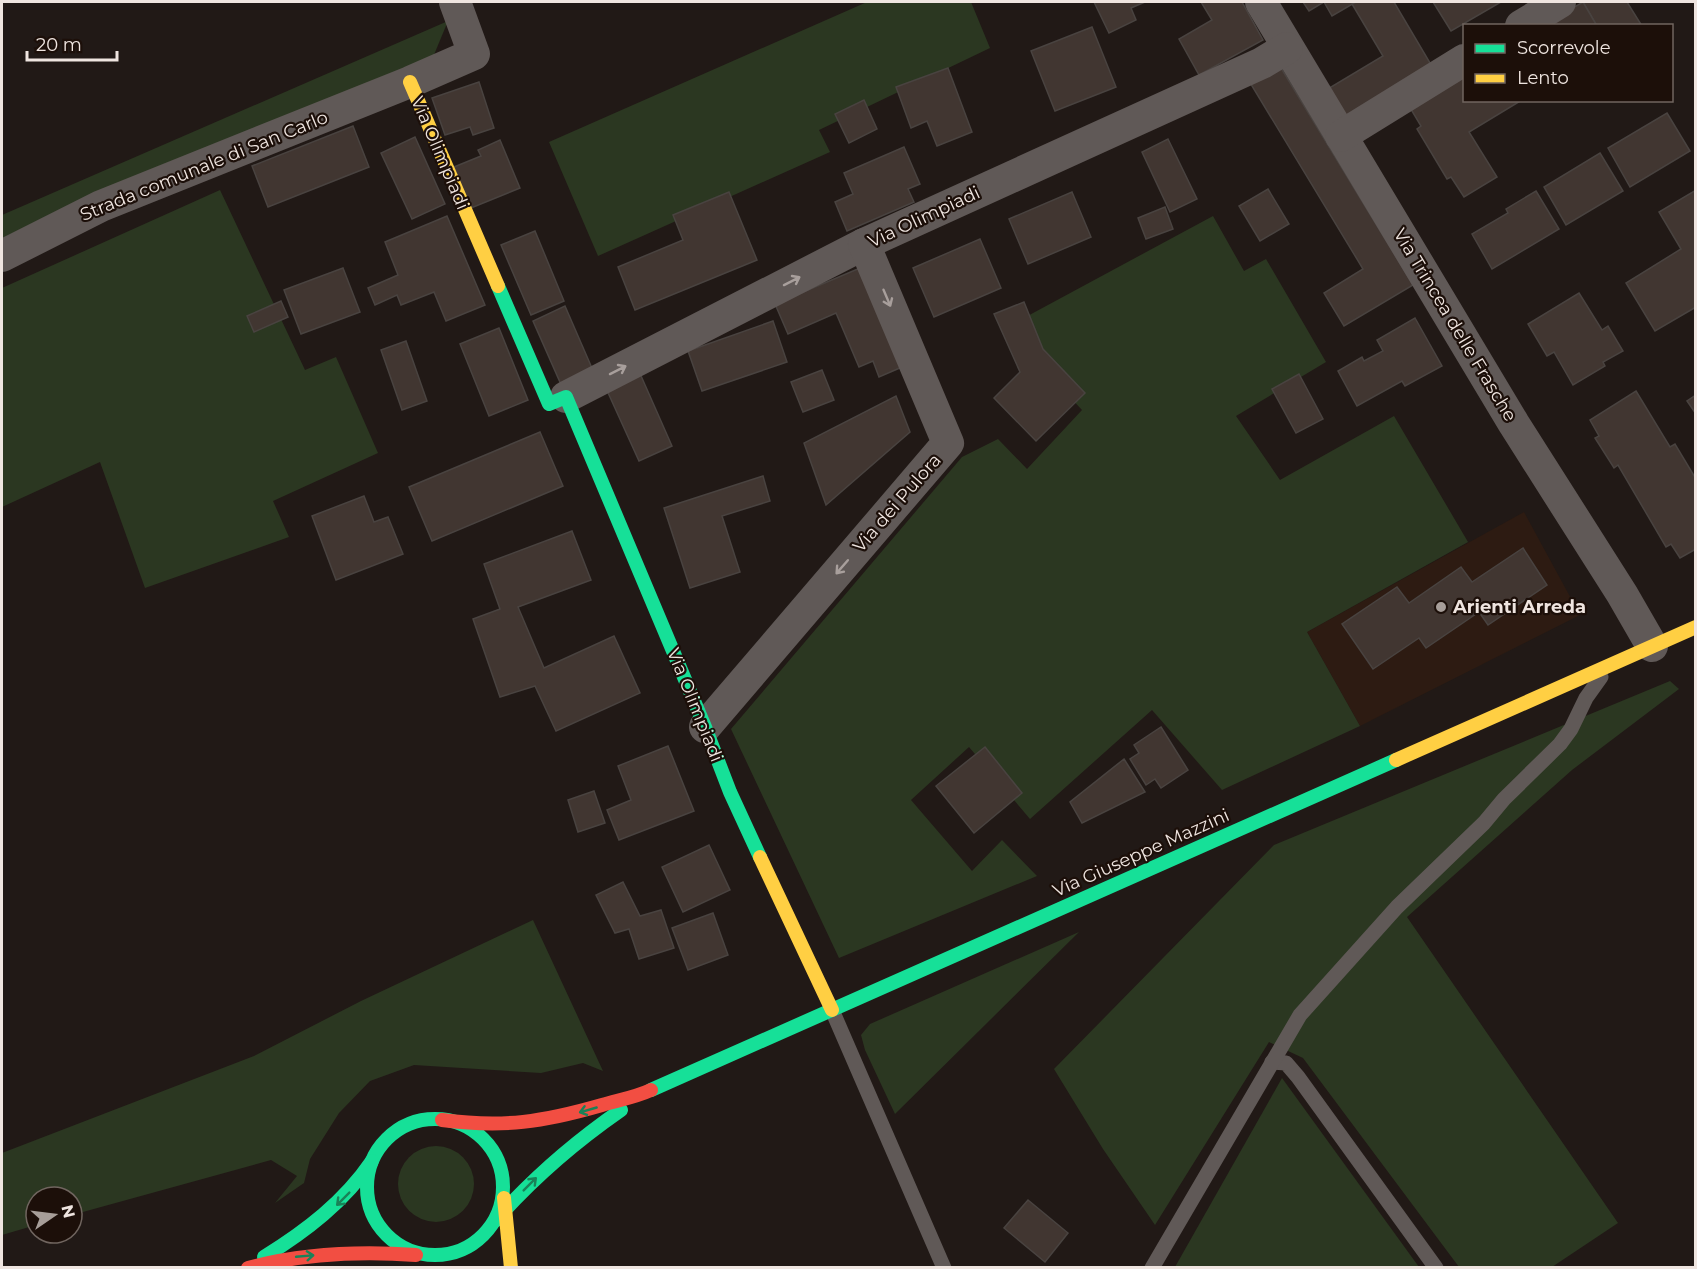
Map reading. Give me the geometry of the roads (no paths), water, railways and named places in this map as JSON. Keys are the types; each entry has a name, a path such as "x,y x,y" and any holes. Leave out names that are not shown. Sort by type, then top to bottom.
{"street":[{"name":"Strada comunale di San Carlo","path":"2,256 101,206 474,54 455,2"},
{"name":"Via Trincea delle Frasche","path":"1261,2 1514,424 1632,610 1652,646"},
{"path":"1524,24 1560,2"},
{"name":"Via Olimpiadi","path":"410,82 549,404 864,244 1262,63 1287,48"},
{"path":"1341,135 1463,61"},
{"name":"Via dei Pulora","path":"705,727 948,443 864,244"},
{"name":"Via Olimpiadi","path":"566,397 743,822 832,1010"},
{"name":"Via Giuseppe Mazzini","path":"1652,646 1695,611"},
{"name":"Via Giuseppe Mazzini","path":"442,1120 492,1125 538,1121 585,1111 645,1093 1695,627"},
{"name":"Via Giuseppe Mazzini","path":"490,1227 566,1150 645,1093"},
{"path":"247,1268 334,1208 351,1191 389,1137 408,1125 427,1120 442,1120 463,1125 483,1139 496,1158 506,1209 511,1268"},
{"path":"378,1152 368,1176 370,1205 379,1225 402,1246 416,1255 433,1261 465,1248 481,1238 500,1208 502,1181"},
{"path":"402,1246 433,1261"},
{"path":"247,1268 307,1256 375,1252 416,1255"}],"lane":[{"path":"1152,1268 1300,1015 1390,915 1560,744 1586,698 1612,664"},
{"path":"832,1010 944,1268"},
{"path":"1272,1062 1286,1063 1298,1077 1436,1268"}],"place":[{"name":"Arienti Arreda","path":"1441,607"}]}
